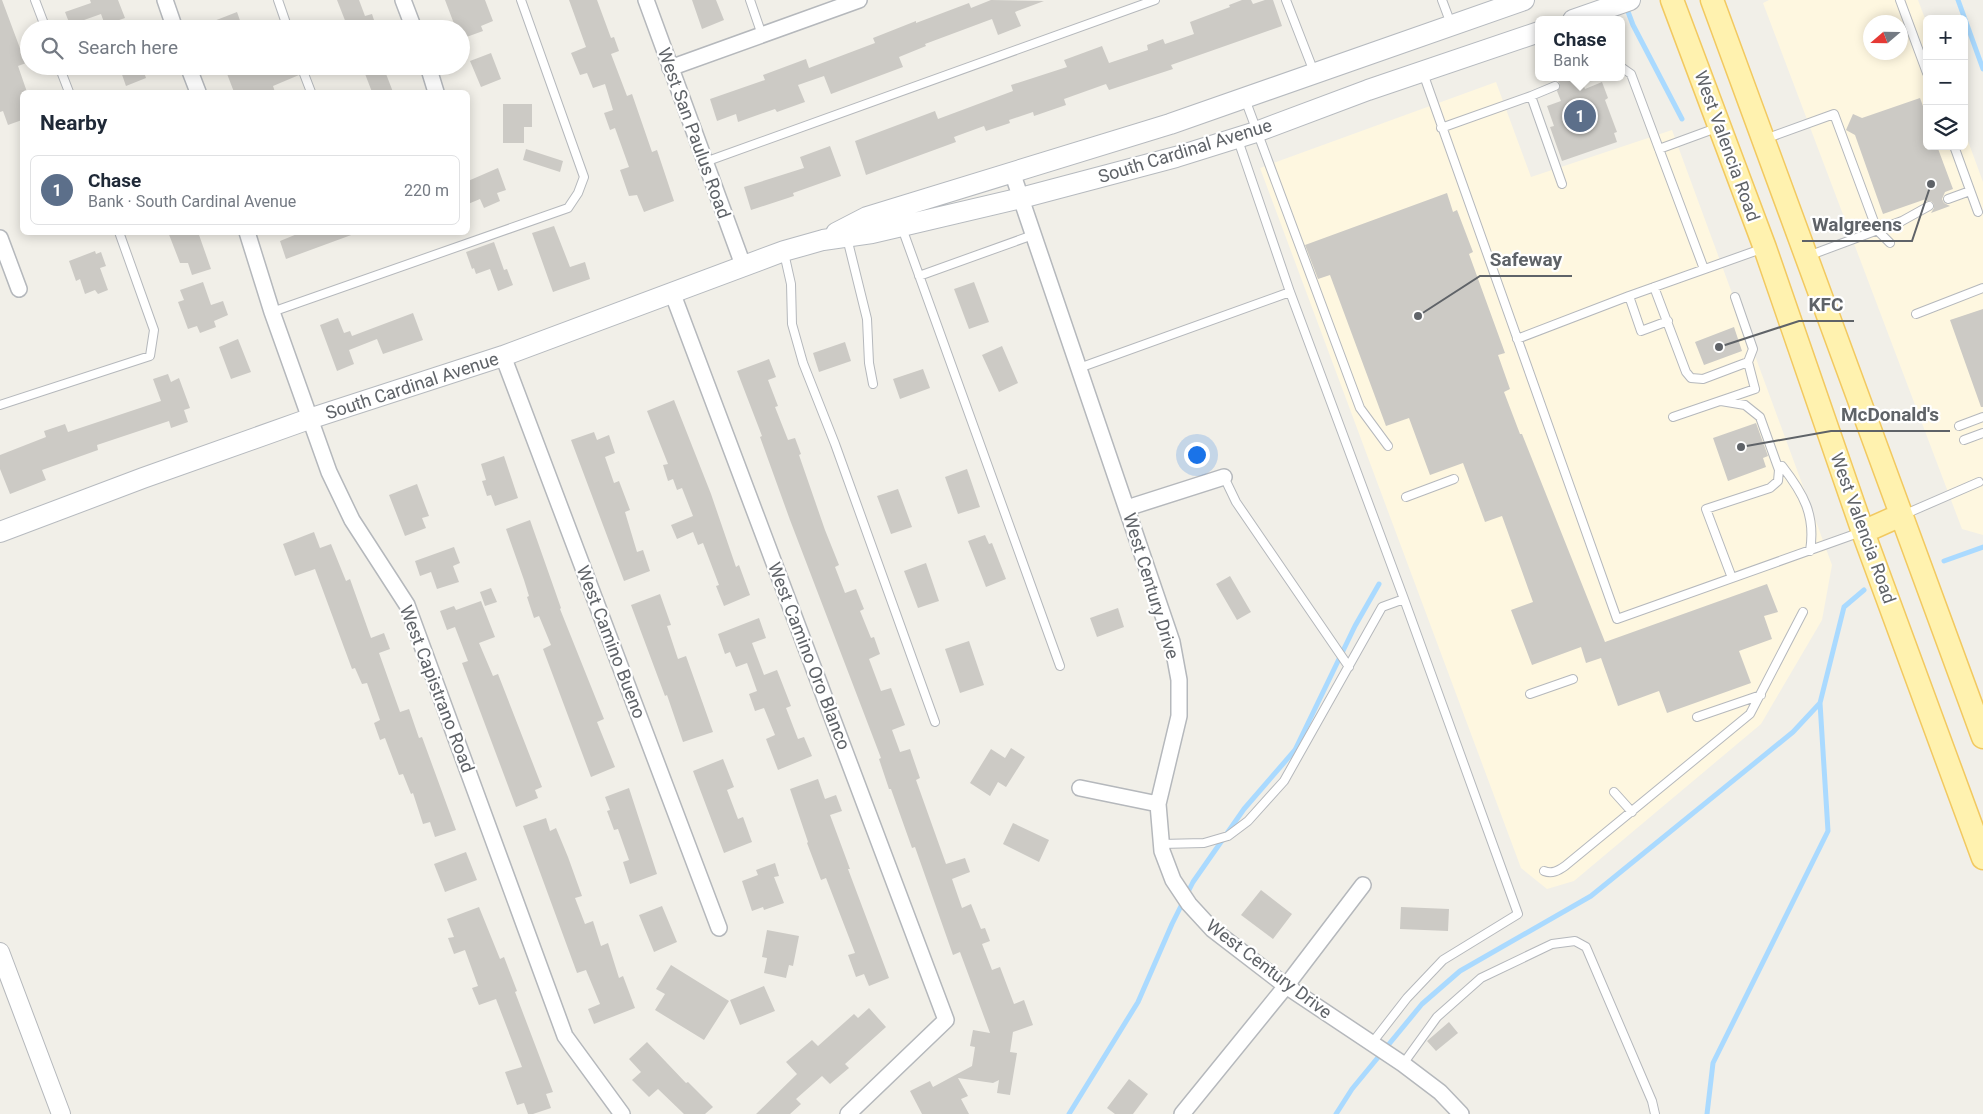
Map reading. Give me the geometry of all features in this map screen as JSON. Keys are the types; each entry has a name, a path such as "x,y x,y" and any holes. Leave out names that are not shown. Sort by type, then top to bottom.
{"main road":[{"name":"South Cardinal Avenue","path":"824,240 867,217 1170,124 1524,0"},
{"path":"1584,16 1630,0"},
{"name":"West Valencia Road","path":"1672,0 1765,248 1863,532 1983,858"},
{"name":"West Valencia Road","path":"1712,0 1983,737"},
{"name":"South Cardinal Avenue","path":"0,532 143,478 309,419 503,356 784,251 824,240 872,233 902,226 1138,168 1246,135 1535,33"},
{"path":"1863,532 1901,515"}],"street":[{"path":"165,0 172,20"},
{"path":"403,0 411,20"},
{"name":"West San Paulus Road","path":"646,0 744,265"},
{"path":"670,68 856,0"},
{"path":"191,75 197,90"},
{"path":"431,75 435,90"},
{"name":"West Century Drive","path":"1012,172 1172,642 1179,680 1179,716 1158,804 1161,844 1173,880 1189,904 1212,930 1286,986 1403,1064 1440,1092 1461,1114"},
{"name":"West Capistrano Road","path":"248,235 272,312 329,472 352,520 407,605 565,1036 622,1114"},
{"path":"0,238 19,289"},
{"name":"West Camino Oro Blanco","path":"672,292 946,1020 848,1114"},
{"name":"West Camino Bueno","path":"503,356 719,928"},
{"path":"1127,508 1224,477"},
{"path":"1080,788 1158,804"},
{"path":"1182,1114 1286,986 1363,885"},
{"path":"0,952 61,1114"}],"lane":[{"path":"35,0 43,20"},
{"path":"278,0 285,20"},
{"path":"272,312 568,208 578,194 584,177 520,0"},
{"path":"750,0 762,35"},
{"path":"705,162 1155,0"},
{"path":"1286,0 1314,74"},
{"path":"1442,0 1451,26"},
{"path":"1900,0 1923,62"},
{"path":"1625,70 1631,74 1704,269"},
{"path":"1422,72 1618,619 1863,532"},
{"path":"62,75 67,90"},
{"path":"304,75 309,90"},
{"path":"1441,128 1554,86"},
{"path":"1531,96 1562,184"},
{"path":"1244,99 1246,135 1290,292 1518,914 1443,960 1407,998 1372,1043"},
{"path":"1764,140 1834,114 1877,230 1890,243"},
{"path":"1659,149 1720,127"},
{"path":"1246,135 1360,408 1388,446"},
{"path":"1955,150 1978,212"},
{"path":"1948,199 1970,191"},
{"path":"1806,257 1902,221 1929,206"},
{"path":"902,226 1060,666"},
{"path":"0,405 150,356 154,330 120,235"},
{"path":"919,276 1033,235"},
{"path":"846,236 867,319 869,363 873,384"},
{"path":"1517,339 1629,296 1765,248"},
{"path":"784,251 791,284 792,324 803,363 835,444 935,722"},
{"path":"1654,287 1686,372 1691,378 1703,379 1748,362"},
{"path":"1916,314 1983,288"},
{"path":"1079,368 1290,292"},
{"path":"1629,296 1641,331 1668,321"},
{"path":"1673,417 1755,389 1748,362 1753,348 1735,297"},
{"path":"1721,401 1745,405 1760,417 1779,470 1778,481 1770,488 1706,509 1732,578"},
{"path":"1959,426 1983,417"},
{"path":"1964,440 1983,433"},
{"path":"1782,466 1801,491 1808,509 1813,533 1810,550"},
{"path":"1224,477 1236,502 1349,667"},
{"path":"1406,497 1454,479"},
{"path":"1901,515 1979,482"},
{"path":"1161,844 1204,843 1228,836 1248,821 1284,781 1382,607 1404,599"},
{"path":"1544,871 1549,873 1556,872 1565,866 1740,725 1750,714 1761,695 1803,612"},
{"path":"1530,694 1573,679"},
{"path":"1697,717 1761,695"},
{"path":"1614,792 1632,812"},
{"path":"1403,1064 1437,1017 1481,978 1552,944 1575,941 1586,946 1652,1101 1655,1114"}],"shaded area":[{"path":"1769,0 1918,0 1924,15 1923,150 1968,150 1968,141 1983,182 1983,535 1962,529 1763,3"},
{"path":"1496,82 1531,177 1672,130 1832,565 1822,620 1761,724 1574,881 1547,889 1521,868 1260,168"}],"building":[{"path":"0,0 2,0 20,48 20,65 18,66 26,90 20,90 20,121 8,125 3,111 0,112"},
{"path":"90,0 118,0 125,18 103,20 101,14 84,20 68,20 65,12 91,3"},
{"path":"337,0 359,0 365,16 372,14 374,20 345,20"},
{"path":"445,0 485,0 493,21 481,26 483,31 470,36 470,20 453,20"},
{"path":"569,0 597,0 611,38 614,37 619,51 611,54 627,96 632,94 652,152 657,150 674,201 644,212 637,195 629,196 620,170 629,167 615,128 610,130 604,113 613,110 605,84 593,88 587,73 580,75 571,53 586,47"},
{"path":"692,0 716,0 724,20 702,29"},
{"path":"991,0 1044,1 1015,12 1021,26 998,35 992,19 925,44 926,46 899,57 903,67 831,94 824,76 798,85 805,102 777,112 775,109 738,122 736,114 717,121 710,99 765,80 763,75 806,59 809,68 875,43 873,38 916,21 916,23 969,3 971,8"},
{"path":"1242,0 1251,0 1253,4 1265,0 1273,0 1282,26 1171,65 1173,69 1109,90 1106,84 1064,99 1066,105 1034,116 1033,112 1009,120 1010,123 986,131 984,126 954,137 956,142 866,175 855,141 935,111 938,119 1013,91 1011,85 1067,67 1064,60 1102,46 1109,63 1148,50 1147,45 1163,39 1165,44 1194,34 1190,22 1230,7 1229,5"},
{"path":"237,12 240,20 216,20"},
{"path":"491,53 501,79 481,87 470,61"},
{"path":"122,75 145,75 146,78 126,86"},
{"path":"227,75 299,75 273,86 274,90 233,90"},
{"path":"365,75 386,75 392,90 371,90"},
{"path":"1558,81 1582,81 1585,89 1602,82 1608,98 1605,100 1617,132 1614,133 1617,142 1562,161 1550,127 1554,126 1547,106 1561,101 1557,91 1560,84"},
{"path":"1920,98 1923,106 1923,150 1938,150 1953,189 1945,192 1942,199 1944,203 1950,206 1931,213 1934,204 1926,199 1883,214 1855,135 1846,130 1853,114 1862,118"},
{"path":"503,104 532,104 532,127 524,127 524,143 503,143"},
{"path":"830,146 841,176 793,193 794,196 751,210 744,187 804,168 800,157"},
{"path":"526,149 563,161 560,172 523,160"},
{"path":"498,168 506,190 497,193 500,201 484,208 480,199 470,203 470,180"},
{"path":"1447,193 1453,212 1457,210 1473,252 1469,254 1505,353 1498,355 1510,389 1504,392 1605,642 1767,584 1778,612 1764,616 1772,639 1739,651 1751,683 1667,713 1659,691 1618,706 1601,658 1586,663 1581,647 1532,665 1511,610 1533,602 1502,516 1485,522 1463,463 1430,475 1409,418 1386,426 1330,275 1318,279 1305,245"},
{"path":"554,226 570,267 585,262 590,279 553,292 532,233"},
{"path":"169,235 199,235 211,269 192,275 188,263 180,263"},
{"path":"295,235 351,235 286,259 280,241"},
{"path":"494,242 504,270 507,269 513,285 498,291 490,269 476,274 474,268 472,269 466,252"},
{"path":"95,251 96,254 101,252 106,266 100,268 108,290 98,294 95,290 85,294 80,279 76,281 69,261"},
{"path":"203,282 211,305 223,301 228,315 214,321 216,327 200,333 197,326 188,329 178,302 184,300 180,290"},
{"path":"974,282 989,322 969,329 954,289"},
{"path":"1983,309 1983,407 1981,407 1950,320"},
{"path":"413,313 423,340 383,354 377,339 349,350 354,364 337,371 320,325 338,318 344,333 350,331 352,336"},
{"path":"1734,327 1742,351 1704,365 1695,342"},
{"path":"238,339 251,372 231,379 219,347"},
{"path":"845,342 851,361 819,372 813,353"},
{"path":"1002,346 1018,383 999,392 982,355"},
{"path":"769,359 776,377 768,380 778,406 775,407 788,440 795,438 801,454 799,455 839,565 835,567 845,593 856,589 864,609 860,611 871,638 874,637 880,654 869,659 881,691 891,688 905,725 892,730 900,752 910,749 920,778 916,780 946,864 965,858 970,872 952,879 962,908 971,904 981,929 985,928 990,941 982,944 992,970 1000,967 1014,1004 1024,1000 1033,1025 1013,1032 1010,1052 1017,1053 1010,1095 997,1093 999,1080 993,1083 958,1078 968,1096 961,1099 969,1114 922,1114 910,1091 930,1081 933,1087 972,1066 975,1047 970,1046 973,1030 990,1033 960,952 953,955 915,847 912,848 891,789 889,789 879,759 881,758 790,520 760,437 762,436 737,371"},
{"path":"923,369 930,388 900,399 893,379"},
{"path":"168,374 171,382 179,378 190,408 184,410 188,422 171,428 169,421 97,445 98,450 42,470 46,480 10,494 0,469 0,455 46,437 44,431 65,424 68,432 161,401 153,379"},
{"path":"674,400 711,494 736,567 739,565 750,595 724,606 716,586 719,585 703,543 698,545 693,532 677,539 671,525 693,516 682,488 677,490 673,479 668,481 663,465 668,464 647,411"},
{"path":"1756,423 1768,456 1763,458 1766,467 1728,481 1713,438"},
{"path":"594,432 597,440 609,435 615,453 605,457 614,483 619,481 630,510 625,512 637,552 643,550 650,571 624,581 571,440"},
{"path":"504,456 518,498 495,506 491,495 487,496 482,481 486,480 481,464"},
{"path":"967,469 980,507 958,514 945,477"},
{"path":"417,484 429,516 422,518 426,528 405,536 389,495"},
{"path":"898,489 912,527 891,534 877,496"},
{"path":"530,520 560,609 604,719 597,722 615,767 591,777 543,649 551,645 539,616 534,618 524,580 506,529"},
{"path":"314,532 320,548 331,544 346,581 350,579 371,638 384,633 390,649 379,653 400,712 409,709 419,738 422,737 456,830 435,837 430,822 423,824 413,793 411,794 403,774 399,775 385,738 380,740 374,723 380,720 367,683 362,684 355,668 352,669 315,569 295,576 283,544"},
{"path":"985,535 989,544 992,543 1006,579 986,587 968,541"},
{"path":"454,547 460,563 453,566 459,582 437,589 431,572 420,576 415,561"},
{"path":"926,563 939,601 918,608 904,571"},
{"path":"1230,576 1251,612 1237,620 1216,584"},
{"path":"491,588 497,602 485,606 480,592"},
{"path":"660,594 671,625 667,626 678,659 686,656 713,732 683,742 667,695 665,696 631,605"},
{"path":"481,601 495,637 479,643 493,676 498,674 542,787 535,790 538,798 516,807 462,663 468,661 455,627 447,630 440,611 454,606 456,610"},
{"path":"1118,608 1124,627 1097,637 1090,618"},
{"path":"759,618 766,638 752,643 764,675 777,670 791,706 786,708 798,739 804,737 812,756 778,770 766,739 775,735 764,708 755,711 749,694 757,691 747,663 736,667 730,652 725,654 718,634"},
{"path":"969,641 984,685 960,693 945,649"},
{"path":"1011,748 1025,757 1006,787 998,782 990,796 970,783 991,749 1005,758"},
{"path":"723,759 734,787 727,790 738,819 743,817 752,842 724,853 693,771"},
{"path":"818,779 825,799 836,795 842,811 830,815 889,978 869,986 864,974 856,977 848,955 855,953 826,878 821,880 790,789"},
{"path":"629,788 657,874 630,884 623,862 629,860 618,829 614,830 607,811 610,810 605,797"},
{"path":"546,818 550,831 556,828 568,857 582,896 575,898 585,924 593,921 601,946 608,943 619,978 623,976 635,1008 594,1024 588,1009 600,1004 586,970 577,973 523,826"},
{"path":"1013,823 1049,840 1039,862 1003,844"},
{"path":"466,852 477,880 445,892 434,864"},
{"path":"775,863 779,876 774,877 784,903 764,910 763,907 752,911 742,881 758,875 756,870"},
{"path":"1261,890 1292,914 1273,939 1241,915"},
{"path":"662,906 677,942 654,952 639,915"},
{"path":"479,907 500,959 504,957 517,991 515,992 553,1092 546,1094 551,1108 533,1114 528,1114 524,1103 517,1105 505,1072 522,1067 496,999 479,1005 472,988 478,986 465,950 454,954 448,938 454,937 447,919"},
{"path":"1401,907 1449,909 1448,931 1400,929"},
{"path":"767,930 799,936 793,966 789,965 786,978 764,973 767,958 762,957"},
{"path":"671,965 729,1001 704,1040 655,1010 665,994 656,989"},
{"path":"764,986 775,1011 740,1025 730,1000"},
{"path":"869,1008 886,1027 845,1064 849,1068 830,1084 822,1076 796,1099 801,1104 790,1114 756,1114 797,1074 786,1062 812,1040 818,1046 854,1014 858,1018"},
{"path":"1449,1022 1458,1033 1436,1051 1427,1041"},
{"path":"647,1042 686,1083 688,1082 713,1107 705,1114 684,1114 658,1089 649,1097 632,1080 641,1072 629,1059"},
{"path":"1129,1079 1148,1094 1133,1114 1115,1114 1107,1108"}],"waterway":[{"path":"1958,0 1983,69"},
{"path":"1627,9 1633,25 1682,119"},
{"path":"1944,561 1983,547"},
{"path":"1069,1114 1138,1002 1172,924 1193,882 1244,809 1295,750 1355,626 1379,584"},
{"path":"1707,1114 1713,1063 1828,831 1820,703 1844,607 1864,590"},
{"path":"1336,1114 1352,1089 1422,1004 1460,971 1591,896 1793,732 1820,703"}],"place":[{"name":"Chase","path":"1580,116"},
{"name":"Walgreens","path":"1931,184"},
{"name":"Safeway","path":"1418,316"},
{"name":"KFC","path":"1719,347"},
{"name":"McDonald's","path":"1741,447"}]}
